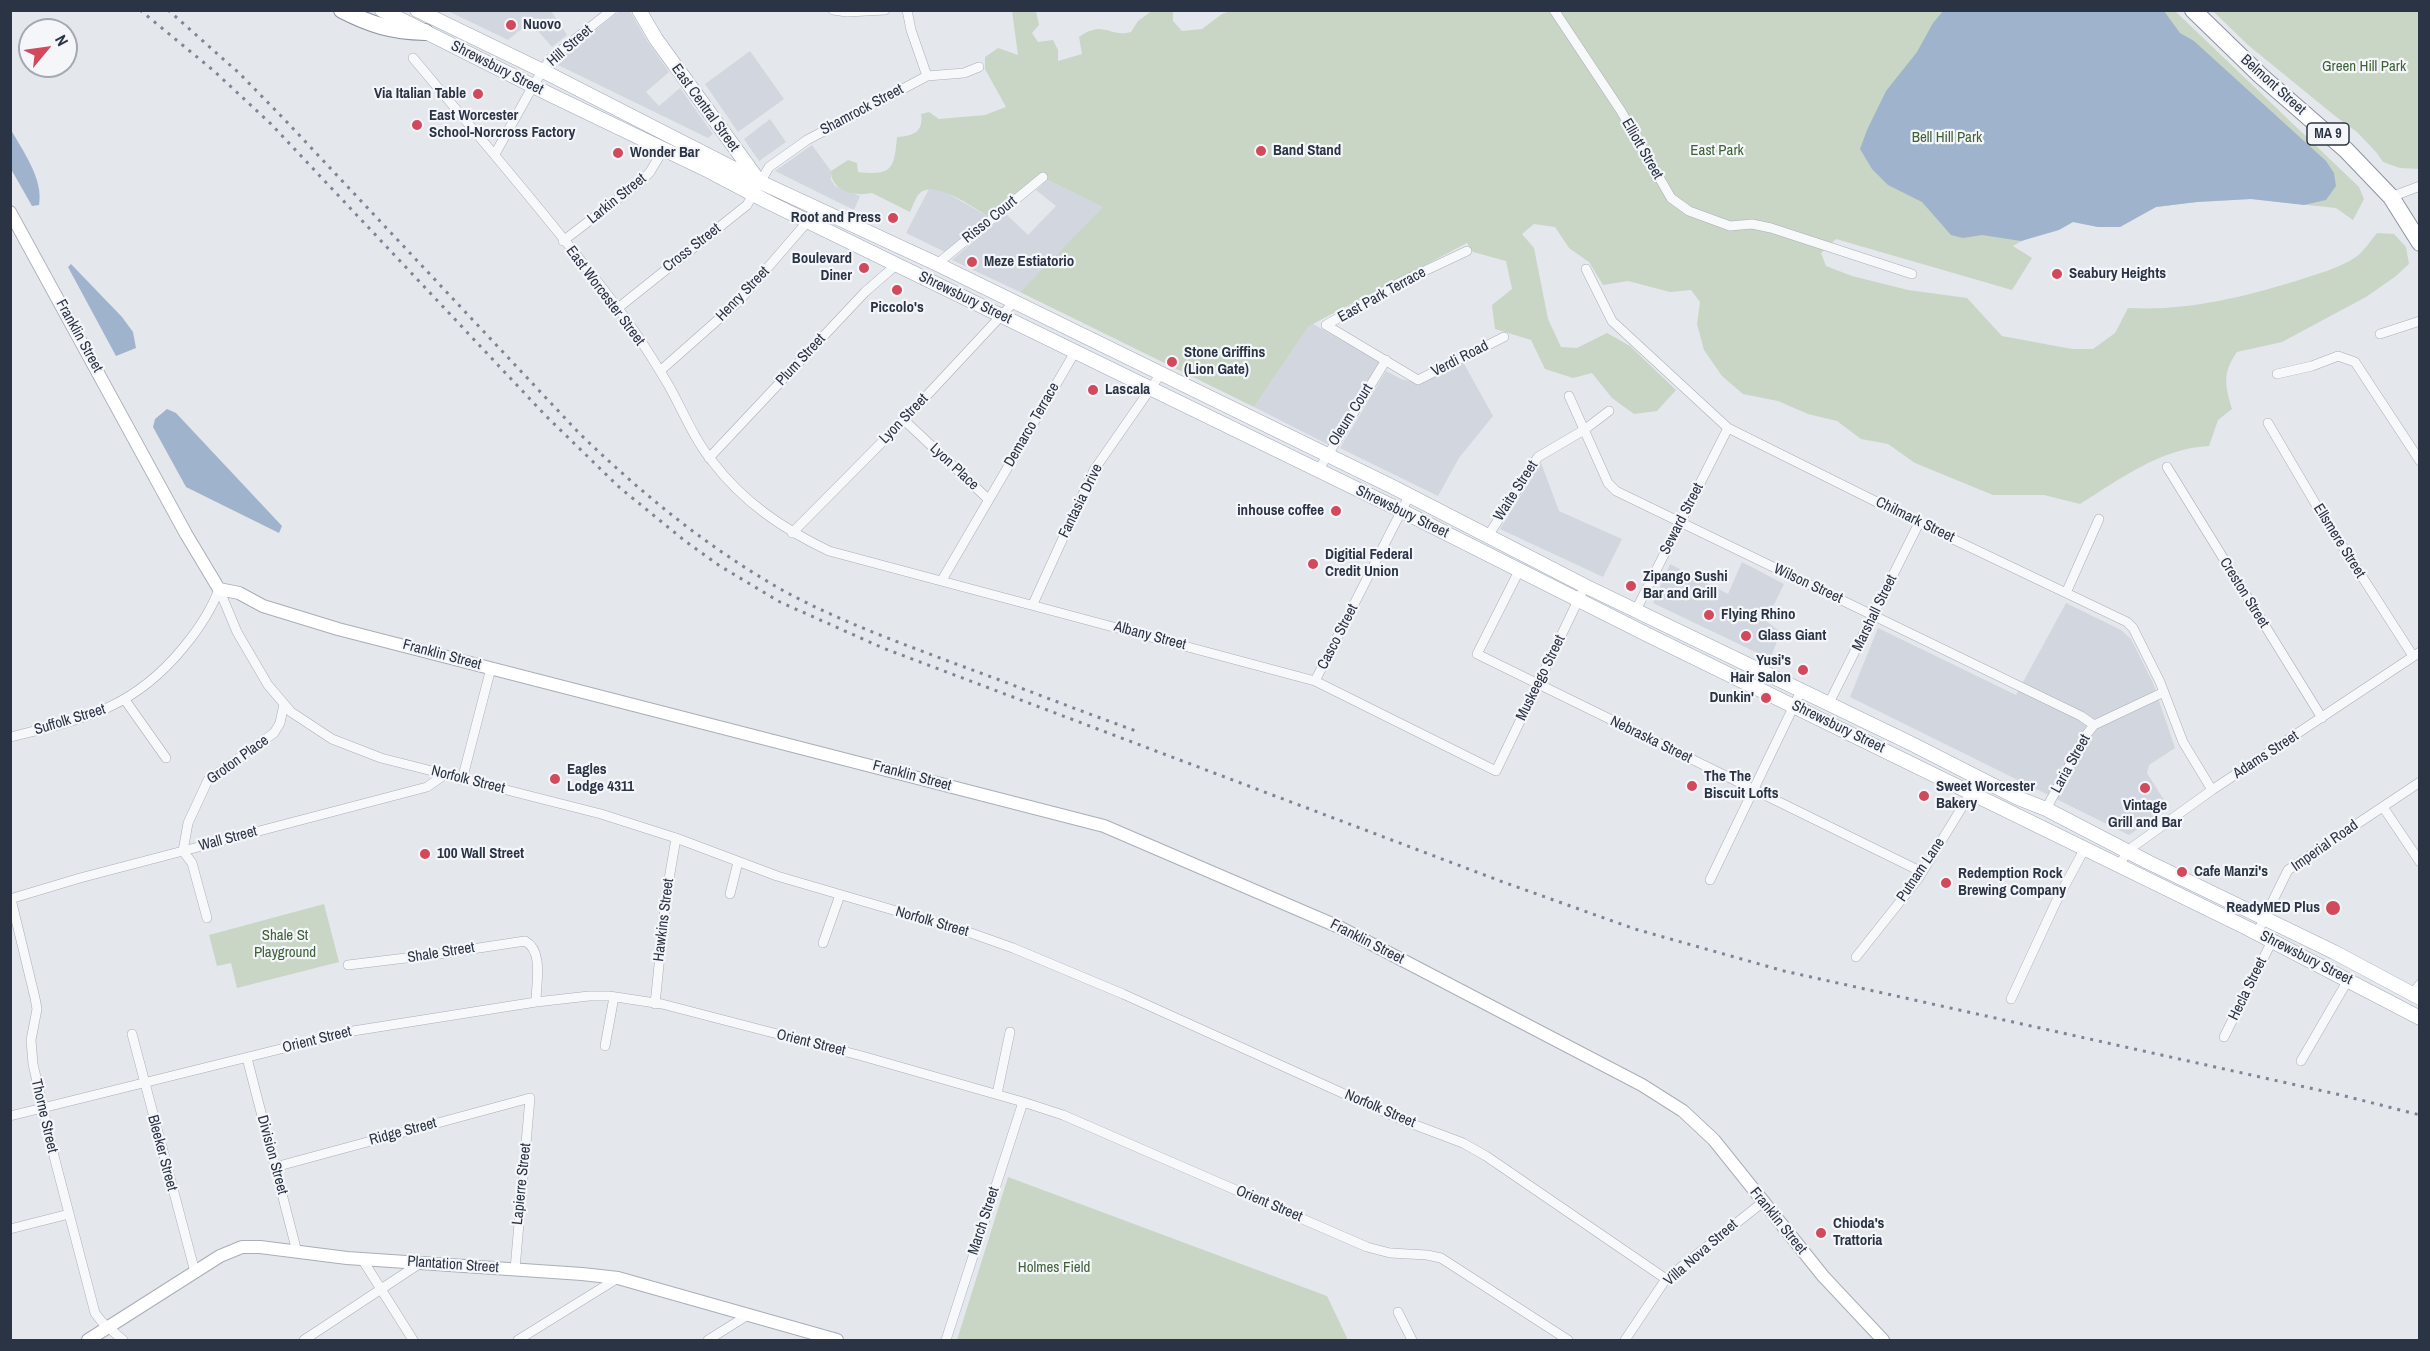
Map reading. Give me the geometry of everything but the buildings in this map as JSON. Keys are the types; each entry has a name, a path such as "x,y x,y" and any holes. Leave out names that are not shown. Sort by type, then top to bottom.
{"highway":[{"path":"342,10 361,21 394,31 425,32"},
{"name":"Belmont Street","path":"2193,10 2261,76 2346,150 2391,197 2420,243"}],"main road":[{"name":"Shrewsbury Street","path":"382,10 772,204 2120,865 2420,1018"},
{"name":"Shrewsbury Street","path":"417,10 543,70 760,182 1092,339 1585,586 1829,703 2417,992"},
{"name":"East Central Street","path":"639,10 656,39 760,182 772,204"},
{"path":"706,153 725,136"},
{"name":"Franklin Street","path":"11,215 186,534 219,589 239,593 263,606 338,628 1096,823 1339,927 1642,1085 1683,1111 1725,1153 1823,1276 1883,1341"},
{"name":"Plantation Street","path":"88,1341 220,1256 242,1247 618,1278 748,1315 809,1337 837,1341"}],"street":[{"name":"Hill Street","path":"495,154 550,60 612,10"},
{"path":"833,10 847,12 885,10"},
{"path":"907,10 911,30 927,76"},
{"name":"Elliott Street","path":"1554,10 1621,111 1671,198 1689,211 1730,226 1752,224 1771,228 1912,274"},
{"name":"East Worcester Street","path":"412,58 495,154 618,308 660,371 709,458 758,509 792,533"},
{"name":"Shamrock Street","path":"760,182 769,167 807,140 927,76 964,73 979,67"},
{"name":"Larkin Street","path":"563,241 641,181 650,172 663,150"},
{"name":"Risso Court","path":"937,264 1043,177"},
{"name":"Cross Street","path":"618,308 741,210 754,195 760,182"},
{"path":"2391,197 2420,186"},
{"name":"Henry Street","path":"660,371 738,302 808,221 815,207"},
{"name":"East Park Terrace","path":"1386,360 1326,325 1401,282 1467,251"},
{"name":"Plum Street","path":"709,458 865,292 896,265"},
{"name":"Chilmark Street","path":"1586,269 1612,321 1728,428 1919,523 2127,622 2133,628 2164,692 2183,742 2212,790"},
{"name":"Lyon Street","path":"792,533 904,420 1013,303"},
{"path":"2380,334 2420,321"},
{"name":"Verdi Road","path":"1386,360 1418,380 1504,337"},
{"name":"Demarco Terrace","path":"988,499 1075,352"},
{"path":"2277,374 2312,366 2338,356 2355,362 2420,461"},
{"name":"Oleum Court","path":"1318,471 1386,360"},
{"name":"Fantasia Drive","path":"1033,604 1094,470 1160,375"},
{"name":"Wilson Street","path":"1569,396 1608,483 1616,491 2081,716 2094,726"},
{"name":"Waite Street","path":"1488,536 1538,457 1584,430 1609,411"},
{"name":"Lyon Place","path":"904,420 988,499 942,580"},
{"name":"Ellsmere Street","path":"2268,423 2324,517 2416,654"},
{"name":"Seward Street","path":"1636,610 1728,428"},
{"name":"Creston Street","path":"2167,467 2322,718"},
{"name":"Casco Street","path":"1315,681 1409,496"},
{"path":"2066,593 2099,519"},
{"name":"Marshall Street","path":"1829,703 1919,523"},
{"name":"Albany Street","path":"792,533 829,551 1315,681 1496,771"},
{"name":"Nebraska Street","path":"1519,571 1477,654 1922,872"},
{"name":"Muskeego Street","path":"1496,771 1585,586"},
{"name":"Suffolk Street","path":"10,737 90,716 125,700 154,680 171,663 201,625 219,589"},
{"name":"Norfolk Street","path":"219,589 235,628 254,663 284,704 309,725 332,739 381,758 602,814 840,895 968,932 1043,960 1402,1120 1463,1143 1486,1156 1666,1279"},
{"name":"Adams Street","path":"2120,865 2127,851 2212,790 2416,654"},
{"path":"462,780 491,668"},
{"path":"1710,880 1801,691"},
{"name":"Laria Street","path":"2046,809 2086,735 2094,726 2164,692"},
{"path":"125,700 166,758"},
{"name":"Groton Place","path":"183,851 188,822 204,785 222,768 268,739 279,727 284,704"},
{"name":"Wall Street","path":"11,899 427,787 444,775"},
{"name":"Putnam Lane","path":"1856,957 1922,872 1980,778"},
{"name":"Imperial Road","path":"2257,933 2288,870 2420,782"},
{"path":"2383,807 2420,862"},
{"name":"Hawkins Street","path":"655,1004 666,897 676,838"},
{"path":"2011,999 2056,902 2085,848"},
{"path":"183,851 192,863 207,918"},
{"path":"730,894 738,862"},
{"path":"823,943 840,895"},
{"name":"Thorne Street","path":"11,899 35,998 36,1009 31,1049 37,1085 69,1214 95,1313 123,1341"},
{"name":"Shale Street","path":"348,965 525,941 537,954 536,1002"},
{"name":"Hecla Street","path":"2224,1037 2272,941"},
{"path":"2301,1061 2348,980"},
{"name":"Orient Street","path":"10,1116 353,1030 536,1002 589,996 614,997 655,1004 862,1056 997,1094 1067,1117 1367,1247 1390,1253 1441,1258 1568,1341"},
{"path":"605,1047 614,997"},
{"path":"997,1094 1010,1032"},
{"name":"Bleeker Street","path":"132,1034 195,1272"},
{"name":"Division Street","path":"247,1058 297,1252"},
{"name":"Ridge Street","path":"275,1167 530,1098"},
{"name":"Lapierre Street","path":"515,1269 530,1098"},
{"name":"March Street","path":"946,1341 1023,1102"},
{"name":"Villa Nova Street","path":"1625,1341 1666,1279 1763,1202"},
{"path":"10,1229 69,1214"},
{"path":"362,1258 413,1341"},
{"path":"304,1341 423,1262"},
{"path":"518,1341 618,1278"},
{"path":"1398,1312 1412,1341"},
{"path":"708,1341 748,1315"}],"shaded area":[{"path":"448,11 551,11 567,35 552,47 530,22 508,40"},
{"path":"620,11 630,11 669,72 646,92 659,106 680,88 713,134 708,138 554,63"},
{"path":"750,51 784,99 738,132 705,84"},
{"path":"770,119 786,142 759,161 744,139"},
{"path":"812,145 831,171 831,180 835,186 860,196 854,210 775,171"},
{"path":"1047,180 1104,207 1020,292 952,260 1006,214 1028,235 1056,206 1036,190"},
{"path":"929,189 940,189 989,217 945,252 906,233"},
{"path":"1313,324 1382,363 1329,445 1254,407 1309,326"},
{"path":"1463,362 1493,416 1459,458 1438,496 1340,448 1386,371 1401,379 1415,382 1432,378"},
{"path":"1541,463 1559,511 1622,539 1603,577 1500,529"},
{"path":"1742,562 1784,584 1766,621 1781,632 1770,659 1653,603 1670,564 1728,594"},
{"path":"2066,603 2121,630 2131,639 2153,683 2175,748 2149,765 2147,773 2169,808 2129,835 1850,697 1878,628 2016,695"}],"green space":[{"path":"1153,10 1173,11 1173,21 1182,31 1202,29 1222,14 1233,10 2175,11 2359,187 2364,199 2353,220 2336,208 2251,199 2156,207 2120,227 2098,227 2073,222 2013,246 2032,258 2012,290 1836,239 1821,253 1826,266 1852,276 1908,290 1967,298 2002,336 2072,349 2093,349 2115,333 2128,308 2171,307 2213,302 2296,281 2342,265 2356,257 2377,233 2394,234 2406,247 2409,264 2366,297 2282,342 2237,352 2229,366 2226,379 2232,409 2218,420 2209,446 2174,452 2142,466 2080,504 2044,495 1993,495 1915,463 1888,444 1861,439 1837,421 1808,414 1778,401 1743,394 1722,376 1704,350 1697,324 1700,302 1691,290 1670,292 1628,281 1603,285 1589,262 1569,248 1555,227 1534,224 1522,234 1534,248 1548,319 1561,347 1577,348 1607,333 1630,346 1676,390 1657,411 1634,414 1612,398 1592,373 1573,378 1545,369 1531,340 1495,329 1492,305 1512,289 1506,261 1473,252 1467,243 1309,326 1254,407 1020,292 1103,207 1039,176 989,217 964,201 933,190 924,190 918,195 910,212 872,193 858,194 845,191 839,188 832,178 831,171 848,160 857,163 858,172 878,173 890,168 895,156 897,137 908,136 916,132 921,125 921,114 929,112 939,119 985,115 1006,107 985,69 985,57 998,48 1018,55 1012,11 1036,11 1039,25 1032,33 1038,42 1053,40 1058,50 1058,61 1082,54 1079,37 1091,30 1131,32 1138,21"},
{"name":"Green Hill Park","path":"2213,11 2419,11 2419,169 2400,168 2383,162 2357,132 2248,45"},
{"name":"Shale St Playground","path":"324,904 339,962 237,988 231,963 217,966 209,935"},
{"name":"Holmes Field","path":"1008,1177 1327,1296 1348,1340 957,1340"}],"water":[{"path":"1943,11 2164,11 2180,33 2194,41 2326,161 2334,173 2336,186 2326,200 2304,205 2251,199 2197,202 2156,207 2120,227 2098,227 2073,222 2059,230 2021,241 1982,235 1963,238 1951,235 1922,202 1888,185 1872,169 1860,149 1886,91 1917,52 1933,23"},
{"path":"10,128 35,175 40,195 39,205 32,206 11,169"},
{"path":"71,264 122,317 133,332 136,348 116,356 68,267"},
{"path":"167,409 176,413 282,526 279,533 186,487 153,427 155,419"}],"railway":[{"path":"140,10 214,71 271,124 546,416 619,487 685,541 720,566 780,602 883,648 1503,882 1635,929 1784,971 2341,1095 2420,1115"},
{"path":"168,10 239,73 285,120 579,433 627,477 702,538 784,591 847,621 912,648 1139,732"}],"place":[{"name":"Nuovo","path":"511,25"},
{"name":"Via Italian Table","path":"478,94"},
{"name":"East Worcester School-Norcross Factory","path":"417,125"},
{"name":"Band Stand","path":"1261,151"},
{"name":"Wonder Bar","path":"618,153"},
{"name":"Root and Press","path":"893,218"},
{"name":"Meze Estiatorio","path":"972,262"},
{"name":"Boulevard Diner","path":"864,268"},
{"name":"Seabury Heights","path":"2057,274"},
{"name":"Piccolo's","path":"897,290"},
{"name":"Stone Griffins (Lion Gate)","path":"1172,362"},
{"name":"Lascala","path":"1093,390"},
{"name":"inhouse coffee","path":"1336,511"},
{"name":"Digitial Federal Credit Union","path":"1313,564"},
{"name":"Zipango Sushi Bar and Grill","path":"1631,586"},
{"name":"Flying Rhino","path":"1709,615"},
{"name":"Glass Giant","path":"1746,636"},
{"name":"Yusi's Hair Salon","path":"1803,670"},
{"name":"Dunkin'","path":"1766,698"},
{"name":"Eagles Lodge 4311","path":"555,779"},
{"name":"The The Biscuit Lofts","path":"1692,786"},
{"name":"Vintage Grill and Bar","path":"2145,788"},
{"name":"Sweet Worcester Bakery","path":"1924,796"},
{"name":"100 Wall Street","path":"425,854"},
{"name":"Cafe Manzi's","path":"2182,872"},
{"name":"Redemption Rock Brewing Company","path":"1946,883"},
{"name":"ReadyMED Plus","path":"2333,908"},
{"name":"Chioda's Trattoria","path":"1821,1233"}],"park label":[{"name":"Bell Hill Park","path":"1947,138"},
{"name":"East Park","path":"1717,151"}]}
